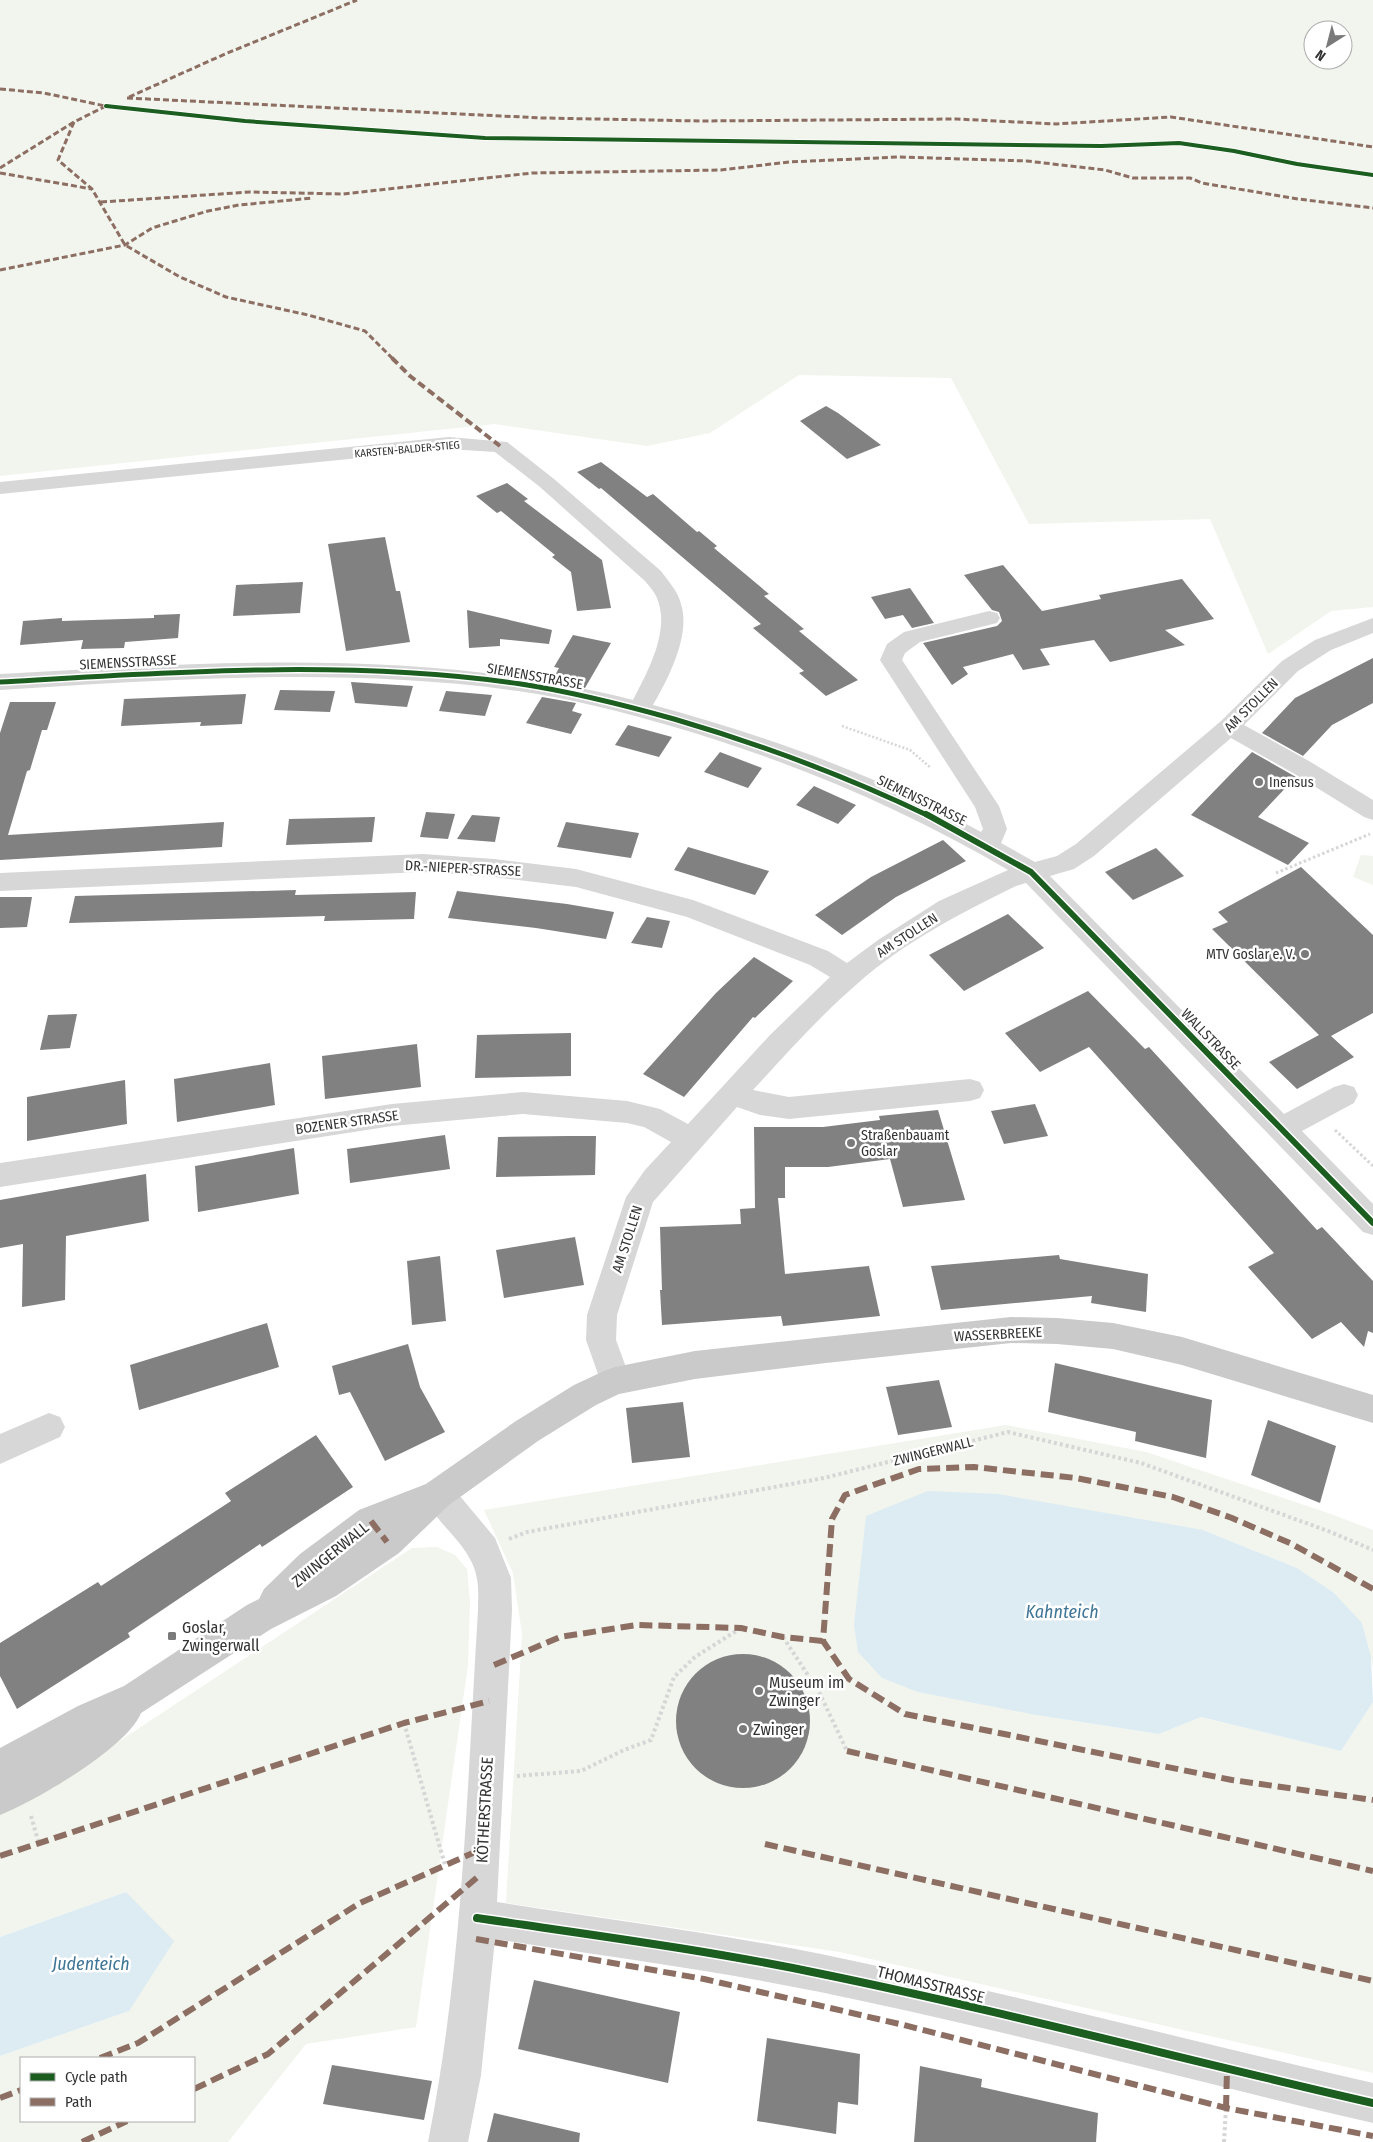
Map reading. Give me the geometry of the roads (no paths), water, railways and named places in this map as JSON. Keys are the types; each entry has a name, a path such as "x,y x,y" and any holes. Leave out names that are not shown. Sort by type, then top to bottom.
{"main road":[{"name":"WASSERBREEKE","path":"615,1381 695,1365 826,1349 1011,1330 1057,1331 1113,1336 1182,1351 1373,1409"},
{"name":"ZWINGERWALL","path":"0,1767 90,1718 136,1698 259,1617 324,1585 387,1542 438,1494 527,1430 615,1381"},
{"name":"ZWINGERWALL","path":"0,1797 43,1775 100,1735 136,1698"}],"street":[{"name":"KARSTEN-BALDER-STIEG","path":"0,488 449,444 500,446 547,483 653,576 664,590 671,606 672,624 662,660 649,692 639,709"},
{"path":"988,846 995,828 987,806 892,660 895,649 912,637 989,618"},
{"name":"AM STOLLEN","path":"615,1381 601,1340 602,1315 640,1198 655,1178 732,1093 810,1011 848,976 887,947 948,908 1008,879 1065,863 1085,850 1229,728 1290,666 1323,645 1373,626"},
{"name":"SIEMENSSTRASSE","path":"0,682 222,670 358,670 501,681 565,692 639,709 750,741 838,775 888,797 988,846 1031,872"},
{"path":"1229,728 1301,767 1373,811"},
{"name":"DR.-NIEPER-STRASSE","path":"0,882 423,863 494,868 576,878 694,908 819,958 848,976"},
{"name":"WALLSTRASSE","path":"1031,872 1373,1223"},
{"path":"732,1093 748,1101 767,1106 789,1108 970,1090"},
{"path":"1281,1129 1344,1095"},
{"name":"BOZENER STRASSE","path":"0,1175 392,1115 523,1103 627,1112 650,1117 691,1139"},
{"path":"0,1449 49,1427"},
{"name":"KÖTHERSTRASSE","path":"438,1494 483,1549 494,1578 495,1610 494,1665 489,1701 477,1918 461,2075 448,2142"},
{"name":"THOMASSTRASSE","path":"477,1918 715,1954 866,1983 1227,2070 1373,2103"}],"water":[{"name":"Kahnteich","path":"928,1491 998,1494 1203,1530 1297,1568 1333,1592 1362,1623 1371,1657 1373,1702 1341,1751 1201,1717 1159,1734 1036,1715 918,1692 882,1678 858,1652 854,1625 866,1516"},
{"name":"Judenteich","path":"126,1892 174,1941 129,2011 0,2056 0,1937"}],"place":[{"name":"Inensus","path":"1259,782"},
{"name":"MTV Goslar e. V.","path":"1305,954"},
{"name":"Straßenbauamt Goslar","path":"851,1143"},
{"name":"Goslar, Zwingerwall","path":"172,1636"},
{"name":"Museum im Zwinger","path":"759,1691"},
{"name":"Zwinger","path":"743,1729"}]}
